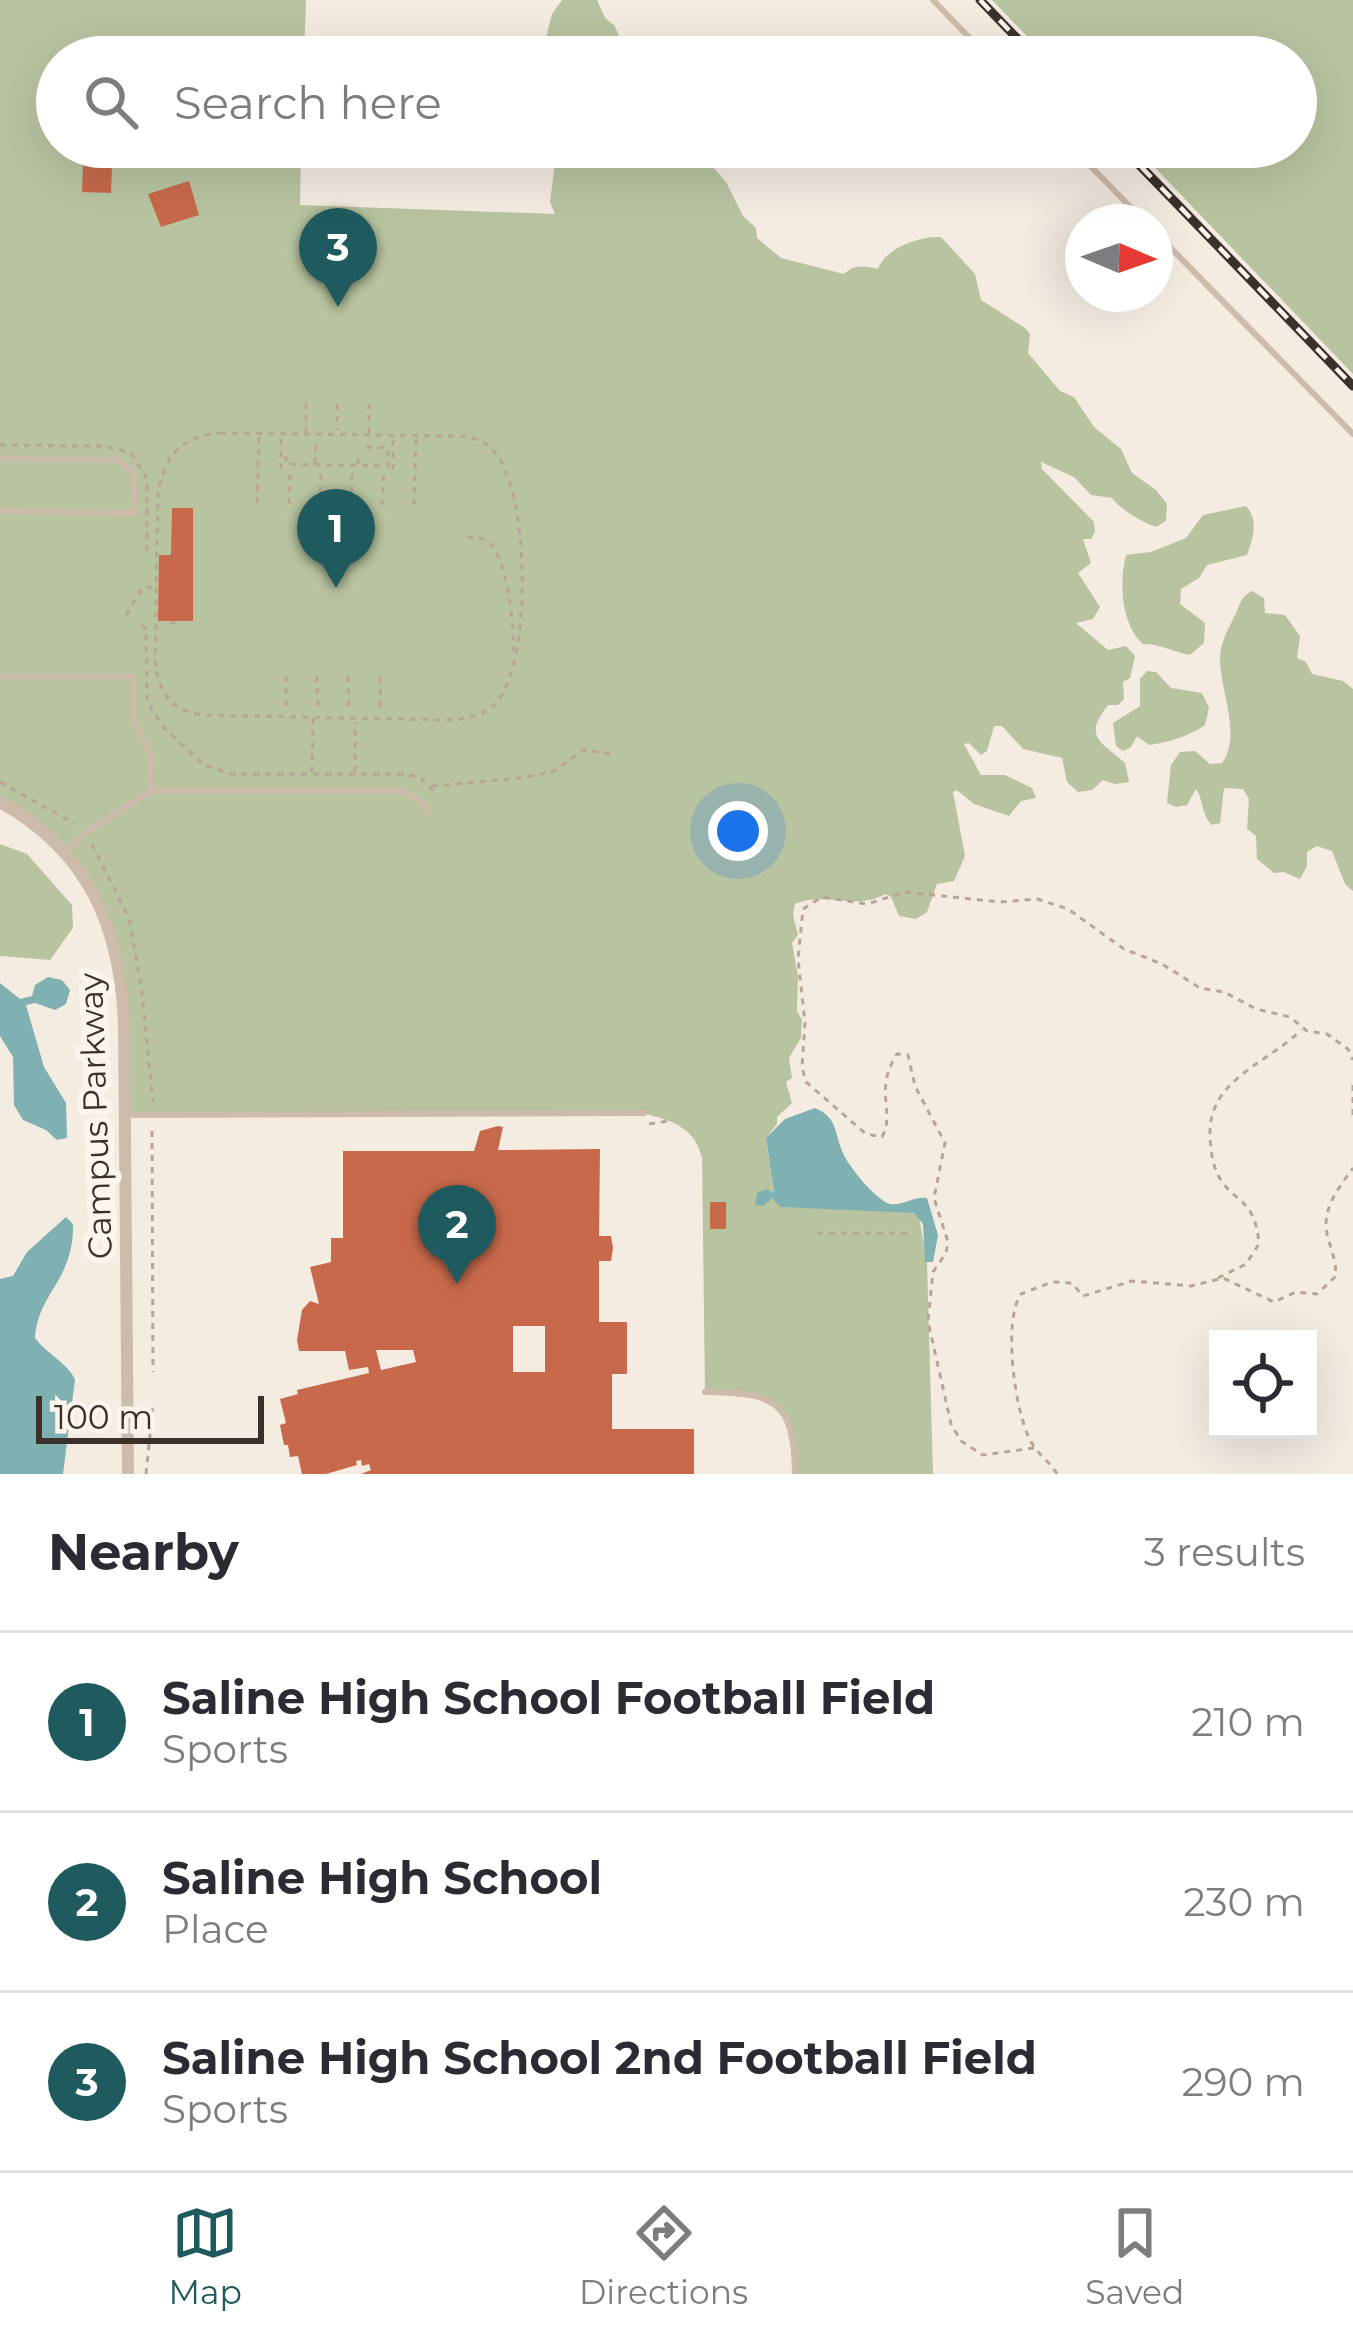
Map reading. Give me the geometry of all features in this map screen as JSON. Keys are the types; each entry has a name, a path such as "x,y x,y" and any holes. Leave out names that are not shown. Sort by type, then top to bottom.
{"street":[{"name":"Campus Parkway","path":"0,802 64,852 94,894 115,943 123,1001 128,1474"}],"lane":[{"path":"933,0 968,36"},
{"path":"1092,168 1127,204"},
{"path":"1173,250 1353,434"},
{"path":"0,458 118,460 133,472 136,489 135,513 0,512"},
{"path":"0,677 133,677 133,721 151,755 150,791"},
{"path":"64,852 83,834 150,791 404,790 426,806 426,813"},
{"path":"125,1115 644,1113"},
{"path":"704,1392 751,1395 780,1409 794,1437 795,1474"}],"path":[{"path":"306,404 306,435"},
{"path":"337,404 337,430"},
{"path":"369,405 369,435"},
{"path":"210,434 306,435 480,440 496,454 519,532 522,615 502,694 482,714 454,720 201,715 172,704 163,693 156,670 155,587 162,475 182,443 210,434"},
{"path":"257,503 259,434"},
{"path":"281,434 281,469"},
{"path":"393,470 394,436"},
{"path":"414,505 416,436"},
{"path":"315,465 316,444 320,444"},
{"path":"286,457 286,464 355,468 388,466 388,448 360,450 355,468 351,504"},
{"path":"289,504 290,469"},
{"path":"320,504 321,470"},
{"path":"382,505 384,470"},
{"path":"147,526 156,526"},
{"path":"467,537 488,542 499,560 514,628 511,668"},
{"path":"126,615 143,587 155,587"},
{"path":"170,623 179,623"},
{"path":"141,625 146,628 147,701 163,727 198,761 232,774 414,775 437,795"},
{"path":"286,676 286,710"},
{"path":"317,676 317,710"},
{"path":"348,676 349,710"},
{"path":"380,677 381,711"},
{"path":"312,774 313,718"},
{"path":"355,719 355,774"},
{"path":"430,786 554,771 584,750 610,754"},
{"path":"0,782 75,824"},
{"path":"1057,1474 1047,1456 1034,1448 983,1455 961,1442 952,1424 928,1321 930,1283 948,1242 934,1188 945,1143 915,1086 908,1055 898,1054 893,1060 884,1084 887,1127 882,1137 866,1134 806,1082 798,959 802,909 822,898 867,904 905,892 1000,902 1037,898 1068,909 1124,949 1162,964 1200,988 1225,992 1256,1009 1290,1017 1302,1029 1338,1040 1353,1060"},
{"path":"1034,1448 1019,1399 1010,1341 1012,1314 1021,1294 1052,1282 1072,1283 1083,1296 1132,1281 1191,1286 1246,1264 1259,1244 1252,1213 1218,1176 1211,1114 1235,1077 1302,1029"},
{"path":"1353,1085 1353,1120"},
{"path":"649,1124 668,1121"},
{"path":"152,1131 153,1372"},
{"path":"1216,1279 1237,1282 1274,1302 1296,1292 1325,1291 1336,1276 1326,1226 1328,1210 1353,1168"},
{"path":"817,1233 910,1233"},
{"path":"146,1474 153,1405"}],"green space":[{"path":"0,0 306,0 305,36 36,36 36,168 301,168 300,205 555,214 550,202 554,168 714,168 743,216 756,228 757,238 781,258 844,274 860,267 878,269 904,245 941,237 975,274 981,300 1025,328 1030,334 1028,353 1060,391 1074,397 1094,427 1121,449 1132,473 1167,504 1166,521 1156,527 1112,498 1091,495 1074,477 1041,462 1042,469 1094,522 1091,539 1083,539 1091,563 1078,573 1100,607 1093,619 1076,623 1108,650 1126,646 1135,656 1130,678 1123,682 1124,699 1108,705 1096,732 1125,763 1129,782 1103,780 1092,790 1078,792 1067,782 1062,758 1023,749 1002,726 994,726 987,751 981,755 964,744 981,775 1005,775 1032,788 1036,798 1021,801 1009,816 953,792 965,856 954,881 937,884 927,912 916,919 899,916 885,894 863,901 817,899 795,904 798,935 792,943 801,1038 789,1058 792,1078 786,1082 792,1103 777,1117 766,1138 774,1195 766,1190 780,1207 907,1211 919,1216 927,1263 933,1474 795,1474 788,1418 767,1400 705,1392 702,1158 694,1139 673,1123 643,1113 125,1115 115,943 65,852 0,802"},
{"path":"562,0 597,0 619,36 546,36"},
{"path":"992,0 1353,0 1353,374 1155,168 1317,168 1317,36 1027,36"},
{"path":"1246,506 1254,524 1247,555 1207,565 1199,578 1181,589 1180,604 1205,623 1204,643 1190,655 1143,644 1130,626 1124,602 1126,555 1151,552 1186,538 1203,515"},
{"path":"1252,591 1264,598 1265,613 1285,615 1300,636 1297,658 1306,662 1312,674 1343,681 1353,689 1353,891 1345,884 1332,851 1317,846 1307,852 1300,879 1274,873 1257,859 1256,836 1247,829 1249,799 1243,789 1224,788 1220,823 1212,825 1196,789 1187,805 1167,803 1171,765 1180,752 1195,751 1210,764 1222,763 1228,752 1230,726 1220,653 1240,603"},
{"path":"1147,671 1156,672 1171,688 1202,693 1209,708 1205,725 1156,744 1149,745 1137,736 1123,751 1116,746 1113,723 1140,706 1140,679"},
{"path":"0,844 27,854 72,905 73,928 50,960 0,956"}],"water":[{"path":"48,977 62,980 70,990 66,1004 55,1010 26,1005 44,1067 66,1103 67,1138 57,1140 23,1120 14,1105 13,1057 0,1036 0,983 20,999 32,996 35,985"},
{"path":"815,1108 832,1122 847,1161 878,1196 890,1204 927,1198 938,1235 933,1262 925,1262 923,1224 914,1213 780,1207 772,1198 763,1206 755,1205 757,1193 766,1189 774,1193 766,1138 785,1119"},
{"path":"66,1217 73,1224 68,1259 42,1309 35,1338 75,1379 63,1474 0,1474 0,1279 13,1276 27,1252"}],"building":[{"path":"83,168 112,168 111,193 82,192"},
{"path":"189,181 199,215 161,227 148,194"},
{"path":"172,508 193,508 193,621 158,621 159,555 171,555"},
{"path":"503,1127 498,1150 600,1149 599,1236 611,1236 613,1248 611,1261 599,1261 599,1322 627,1322 627,1374 612,1374 612,1429 694,1429 694,1474 361,1474 371,1470 361,1460 326,1474 302,1474 298,1456 290,1457 280,1425 286,1423 280,1399 298,1394 297,1390 369,1373 368,1367 349,1370 345,1351 299,1351 297,1340 302,1310 310,1301 319,1304 310,1267 331,1262 331,1238 343,1238 343,1151 474,1151 480,1131","holes":["513,1326 545,1326 545,1372 513,1372","376,1350 413,1350 416,1362 381,1370"]},
{"path":"710,1202 726,1202 726,1229 710,1229"}],"railway":[{"path":"980,0 1015,36"},
{"path":"1142,168 1353,386"}],"place":[{"name":"Saline High School 2nd Football Field","path":"338,307"},
{"name":"Saline High School Football Field","path":"336,588"},
{"name":"Saline High School","path":"457,1284"}]}
